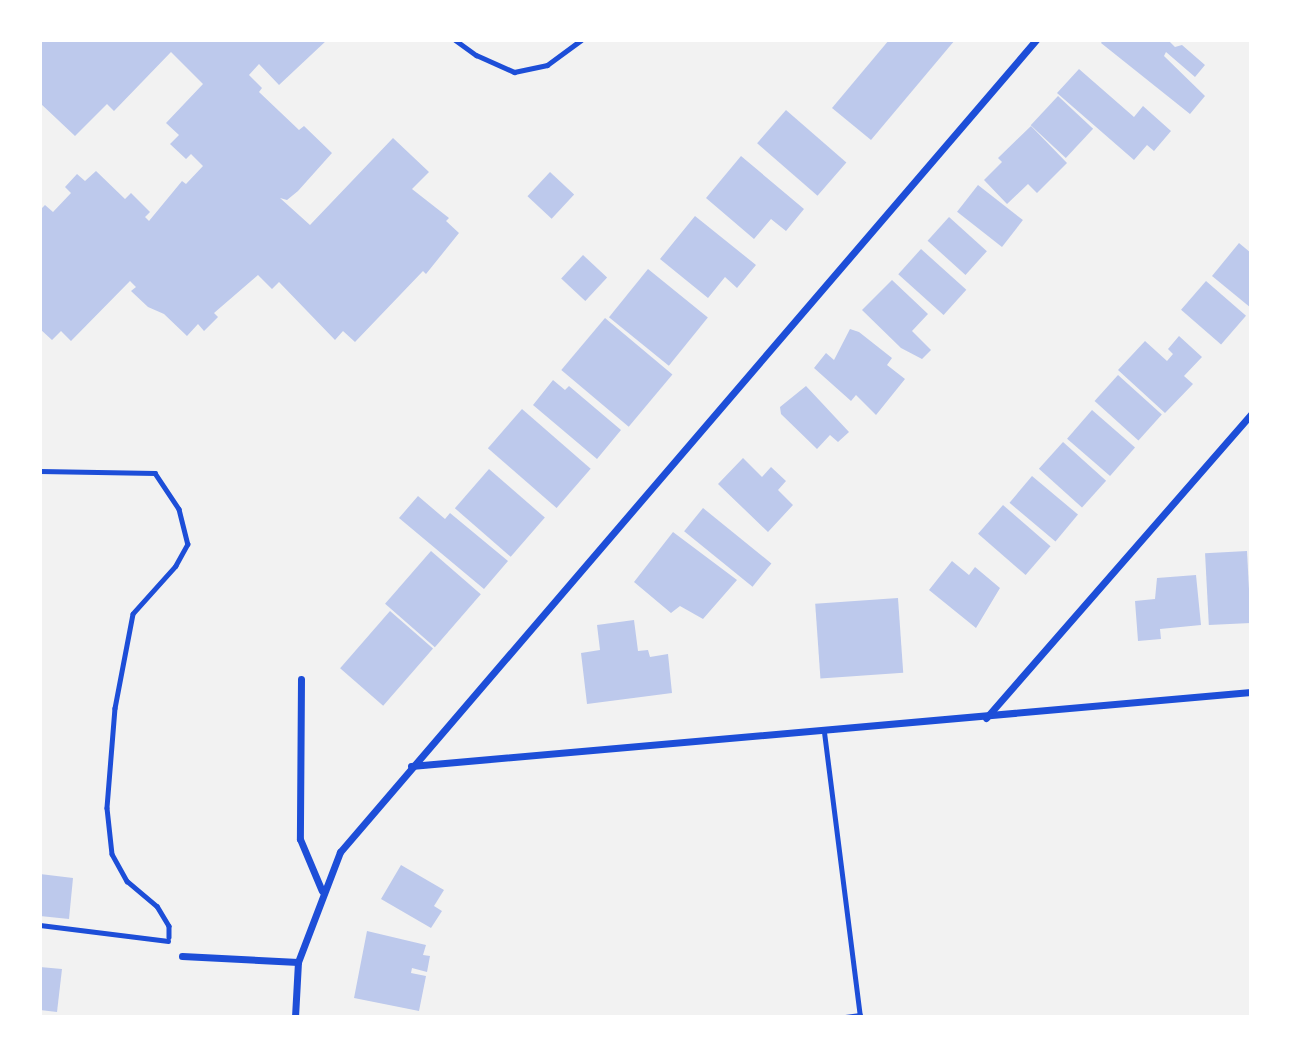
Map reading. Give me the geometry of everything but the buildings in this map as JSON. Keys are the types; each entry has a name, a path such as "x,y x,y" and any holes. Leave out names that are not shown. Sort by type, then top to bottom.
{"street":[{"path":"295,1017 298,962 322,891 340,852 1036,40"},
{"path":"986,718 1251,414"},
{"path":"301,679 300,839 322,891"},
{"path":"411,766 986,718 1251,692"},
{"path":"182,956 298,962"}],"lane":[{"path":"455,40 476,55 514,72 547,65 581,40"},
{"path":"824,732 859,1015 845,1017"}],"path":[{"path":"40,471 155,473 179,509 188,544 176,566 133,614 115,708 107,808 112,854 127,881 157,906 169,926 169,942"},
{"path":"40,925 169,942 182,956"}]}
